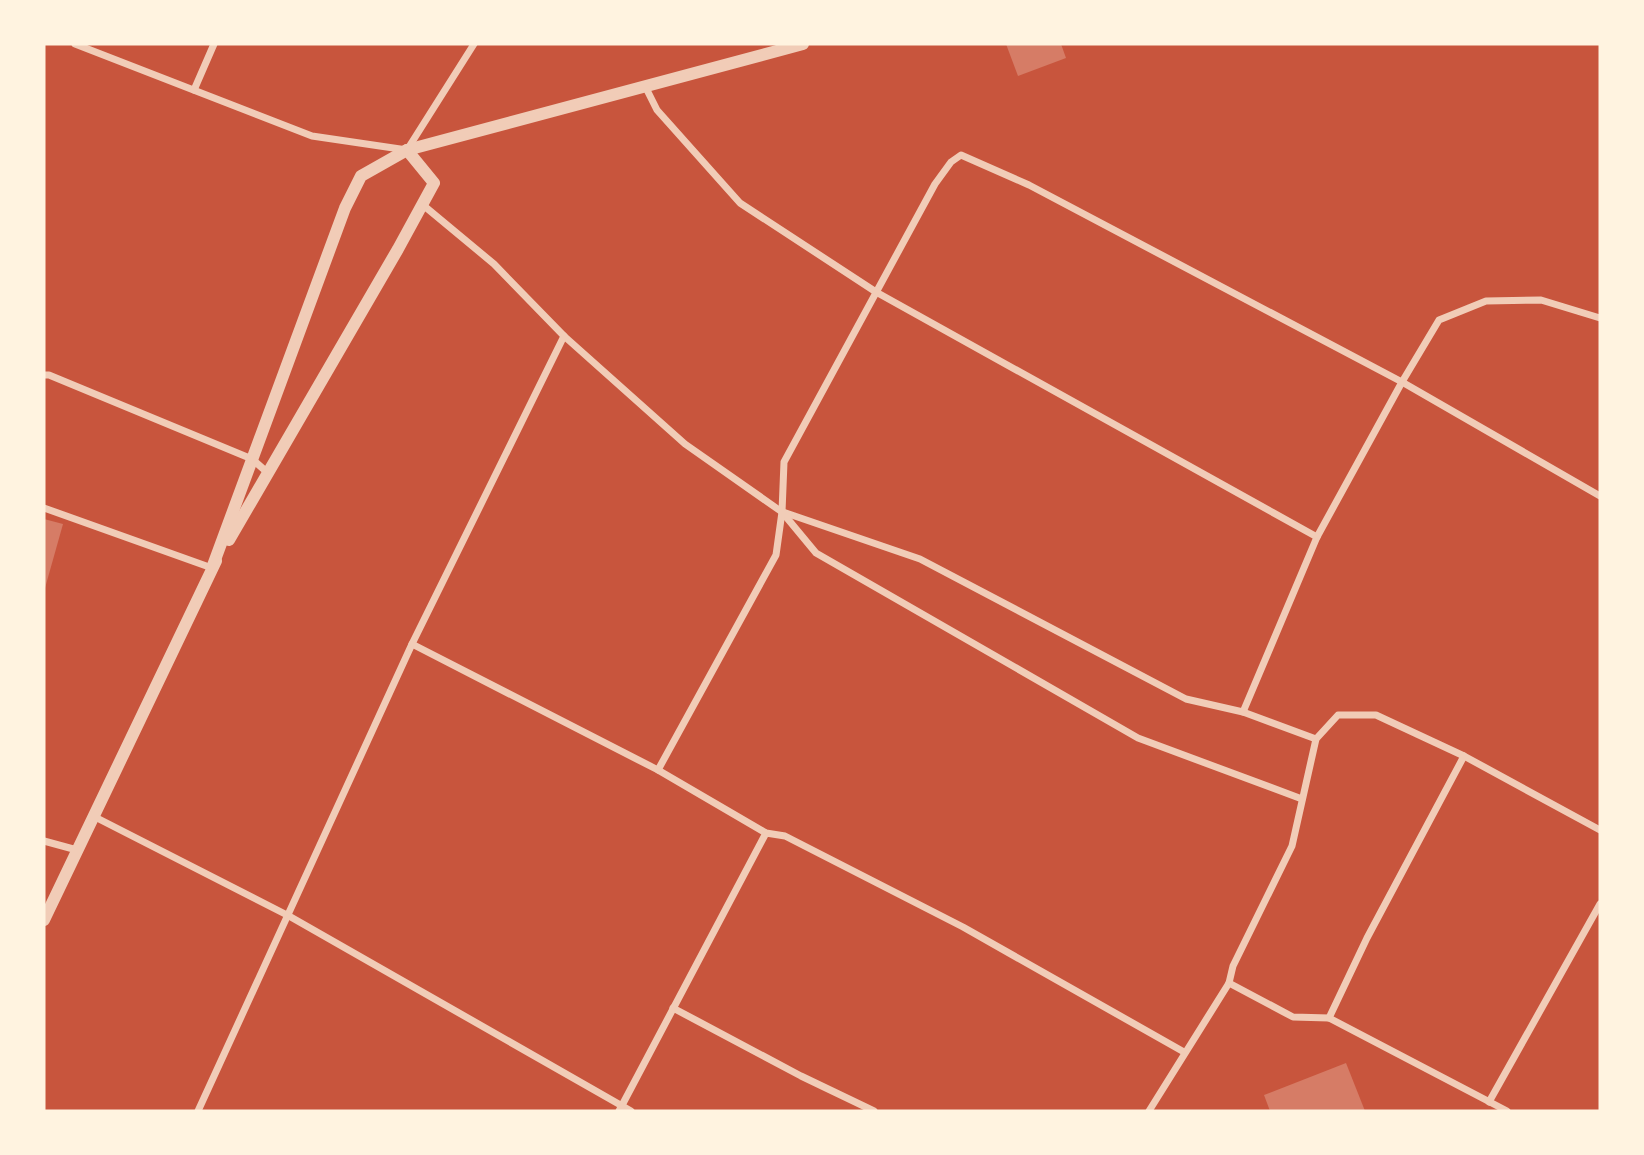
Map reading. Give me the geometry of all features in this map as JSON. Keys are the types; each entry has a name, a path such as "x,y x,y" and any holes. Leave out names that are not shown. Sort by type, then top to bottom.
{"street":[{"path":"44,920 212,568 434,183 407,150 312,136 75,44"},
{"path":"194,90 214,44"},
{"path":"407,150 474,44"},
{"path":"212,568 345,208 361,176 407,150 803,44"},
{"path":"645,86 657,110 740,203 876,292 1317,537"},
{"path":"658,770 776,555 782,512 784,461 935,184 951,162 961,155 1029,185 1402,382 1600,496"},
{"path":"423,205 494,264 564,336 685,444 782,512 816,553 1138,738 1302,799"},
{"path":"1243,712 1317,537 1438,320 1486,300 1541,300 1600,318"},
{"path":"200,1111 412,643 564,336"},
{"path":"44,375 252,459 268,473"},
{"path":"44,508 212,568"},
{"path":"782,512 920,559 1186,699 1243,712 1316,740"},
{"path":"412,643 658,770 766,833 785,836 962,927 1184,1052"},
{"path":"1149,1111 1229,982 1233,965 1292,846 1316,740 1338,715 1376,715 1464,756 1600,830"},
{"path":"1329,1018 1367,938 1464,756"},
{"path":"93,816 289,916 620,1109 631,1111"},
{"path":"620,1109 766,833"},
{"path":"44,841 77,850"},
{"path":"1489,1102 1600,904"},
{"path":"1229,982 1293,1017 1329,1018 1507,1111"},
{"path":"673,1008 801,1076 874,1111"}],"building":[{"path":"1006,44 1061,44 1066,58 1018,76"},
{"path":"44,519 63,524 45,588 44,588"},
{"path":"1346,1063 1365,1111 1270,1111 1264,1095"}]}
